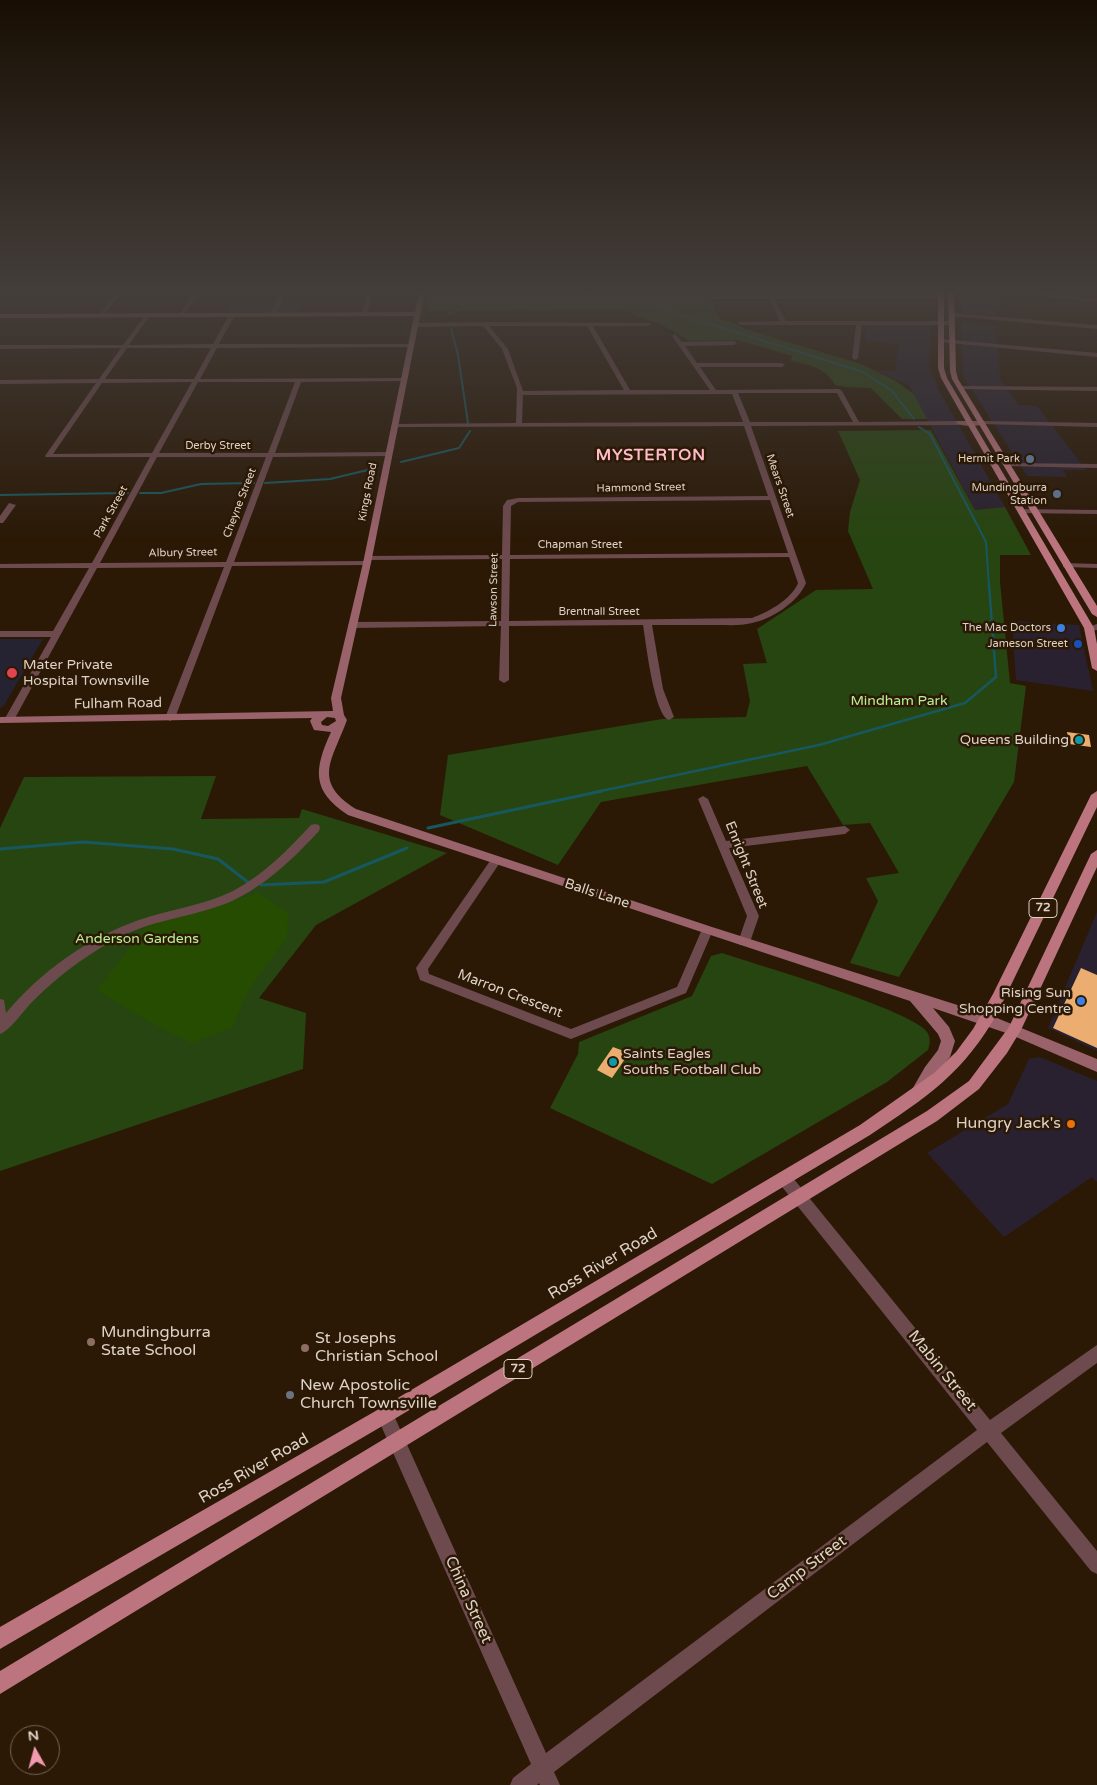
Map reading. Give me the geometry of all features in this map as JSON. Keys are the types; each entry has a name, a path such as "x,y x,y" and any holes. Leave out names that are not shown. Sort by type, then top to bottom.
{"main road":[{"name":"Kings Road","path":"340,719 336,698 406,374"},
{"path":"943,374 1021,511 1093,628 1097,668"},
{"path":"954,374 1066,566 1097,614"},
{"path":"960,423 982,424"},
{"name":"Kings Road","path":"319,720 336,698"},
{"name":"Fulham Road","path":"5,720 235,717 319,720"},
{"path":"319,720 330,729 340,719"},
{"path":"319,720 340,719"},
{"name":"Balls Lane","path":"340,719 327,751 324,780 325,788 331,799 345,809 496,861 987,1020 1097,1066"},
{"name":"Balls Lane","path":"319,720 327,751"},
{"name":"Ross River Road","path":"0,1639 385,1415 865,1130 916,1095 961,1056 987,1020 1066,862 1097,795"},
{"name":"72","path":"0,1683 932,1116 974,1085 1002,1050 1014,1030 1097,854"},
{"path":"914,996 944,1031 948,1041 945,1053 930,1071 916,1095"}],"street":[{"path":"100,381 105,374"},
{"name":"Park Street","path":"5,720 56,634 199,374"},
{"path":"515,374 520,388 519,425"},
{"path":"618,374 628,392"},
{"path":"703,374 714,391"},
{"path":"0,382 405,379"},
{"name":"Cheyne Street","path":"170,718 298,380"},
{"name":"Derby Street","path":"100,381 48,456 389,454"},
{"path":"960,388 1097,389"},
{"name":"Mears Street","path":"734,391 793,555"},
{"path":"520,393 839,391 857,423"},
{"path":"394,426 960,423"},
{"path":"982,424 1097,425"},
{"path":"1007,465 1097,466"},
{"name":"Hammond Street","path":"510,502 518,500 772,498"},
{"name":"Lawson Street","path":"504,680 507,506 510,502"},
{"path":"0,521 12,505"},
{"path":"1021,511 1097,512"},
{"name":"Chapman Street","path":"367,560 793,555"},
{"name":"Brentnall Street","path":"352,625 735,622 761,618 795,594 801,587 801,579 793,555"},
{"name":"Albury Street","path":"0,566 228,564 367,560"},
{"path":"1066,566 1097,566"},
{"path":"647,623 658,689 669,717"},
{"path":"0,634 56,634"},
{"name":"Enright Street","path":"703,799 752,916 744,942"},
{"path":"0,1029 36,988 92,947 140,924 234,895 252,885 280,862 315,828"},
{"path":"722,845 846,830"},
{"name":"Marron Crescent","path":"496,861 422,968 424,977 571,1034 682,990 707,930"},
{"path":"0,1004 0,1018"},
{"name":"Mabin Street","path":"784,1178 990,1430 1097,1565"},
{"name":"Camp Street","path":"520,1785 990,1430 1097,1353"},
{"name":"China Street","path":"385,1415 550,1785"}],"shaded area":[{"path":"884,374 932,374 938,385 937,387 1005,507 975,510 909,385"},
{"path":"963,374 1000,374 1000,378 1019,405 1037,406 1086,470 1063,470 1067,477 1027,476"},
{"path":"1012,621 1079,625 1093,691 1016,680"},
{"name":"Mater Private Hospital Townsville","path":"0,639 43,639 3,707 0,708"},
{"name":"Rising Sun Shopping Centre","path":"1097,912 1097,1051 1048,1028"},
{"path":"1040,1057 1097,1081 1097,1182 1092,1177 1004,1237 927,1153 1008,1104 1029,1059"}],"green space":[{"path":"827,374 882,374 914,394 927,419 902,419 871,388 835,385"},
{"name":"Mindham Park","path":"931,430 975,510 1005,507 1031,555 1000,555 1000,582 1010,683 1026,686 1014,782 899,977 850,963 878,901 866,878 899,873 870,823 843,825 807,766 601,802 558,865 440,815 448,755 662,719 746,717 750,701 743,664 767,663 757,629 816,590 873,589 848,531 850,512 860,480 838,431"},
{"name":"Anderson Gardens","path":"216,776 201,819 299,818 302,809 447,853 316,925 259,998 306,1013 303,1069 0,1171 0,828 24,777"},
{"path":"258,893 288,913 287,937 248,991 232,1028 192,1043 148,1021 97,990 147,926"},
{"path":"722,953 831,988 893,1012 915,1023 927,1032 930,1041 928,1050 887,1082 712,1184 550,1108 578,1054 579,1042 692,996 711,956"}],"building":[{"name":"Queens Building","path":"1067,732 1089,735 1091,747 1069,744"},
{"name":"Rising Sun Shopping Centre","path":"1081,968 1097,975 1097,1048 1053,1028"},
{"name":"Saints Eagles Souths Football Club","path":"613,1047 629,1053 612,1078 597,1070"}],"waterway":[{"path":"461,374 468,423"},
{"path":"867,374 892,391 914,419"},
{"path":"919,427 930,434 986,542 989,586"},
{"path":"401,462 459,448 470,431"},
{"path":"265,483 330,479 372,469"},
{"path":"140,493 161,493 201,484 254,483"},
{"path":"0,495 128,493"},
{"path":"596,792 819,745 965,703 996,677 989,585"},
{"path":"428,828 602,791"},
{"path":"0,849 83,842 173,849 218,859 249,883"},
{"path":"261,885 324,882 407,848"}],"place":[{"name":"Hermit Park","path":"1030,459"},
{"name":"Mundingburra Station","path":"1057,494"},
{"name":"The Mac Doctors","path":"1061,628"},
{"name":"Jameson Street","path":"1078,644"},
{"name":"Mater Private Hospital Townsville","path":"12,673"},
{"name":"Queens Building","path":"1079,740"},
{"name":"Rising Sun Shopping Centre","path":"1081,1001"},
{"name":"Saints Eagles Souths Football Club","path":"613,1062"},
{"name":"Hungry Jack's","path":"1071,1124"},
{"name":"Mundingburra State School","path":"91,1342"},
{"name":"St Josephs Christian School","path":"305,1348"},
{"name":"New Apostolic Church Townsville","path":"290,1395"}],"district":[{"name":"MYSTERTON","path":"651,456"}]}
